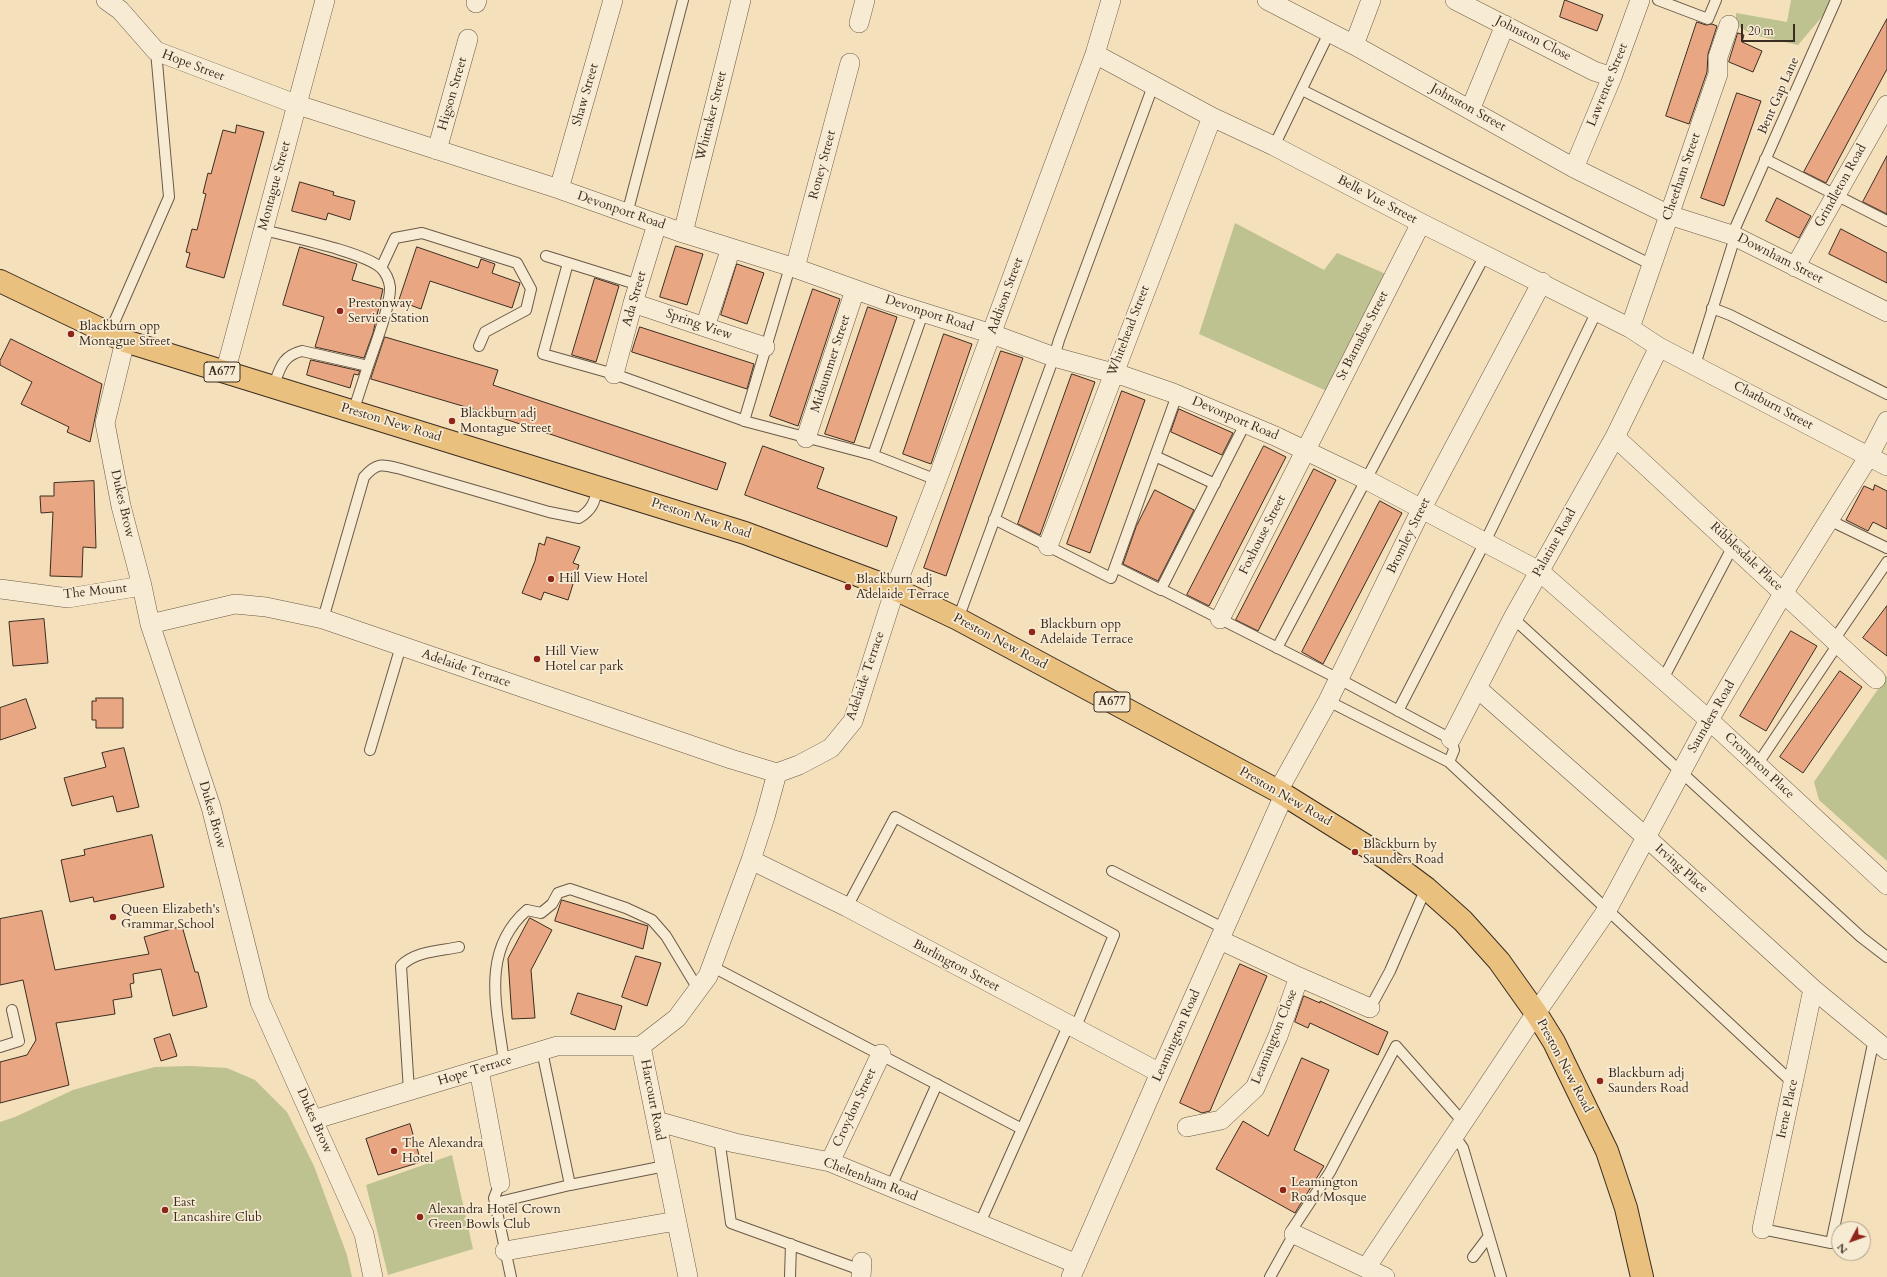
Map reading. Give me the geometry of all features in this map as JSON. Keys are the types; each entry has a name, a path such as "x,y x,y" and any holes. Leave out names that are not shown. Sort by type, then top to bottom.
{"highway":[{"name":"Preston New Road","path":"0,281 117,338 225,373 598,486 744,533 895,589 958,619 1281,793 1387,859 1426,888 1462,921 1499,961 1536,1013 1572,1075 1607,1151 1626,1208 1642,1277"}],"street":[{"name":"Hope Street","path":"106,0 120,10 156,51 298,105"},
{"name":"Montague Street","path":"225,373 325,0"},
{"name":"Shaw Street","path":"559,189 613,0"},
{"name":"Whittaker Street","path":"684,233 741,0"},
{"path":"859,23 865,0"},
{"name":"Addison Street","path":"895,589 992,334 1095,54 1111,0"},
{"name":"Johnston Street","path":"1267,0 1354,45 1574,168 1669,216"},
{"path":"1354,45 1371,0"},
{"name":"Lawrence Street","path":"1574,168 1612,77 1640,0"},
{"name":"Johnston Close","path":"1459,1 1594,71 1612,77"},
{"path":"1470,110 1505,25"},
{"name":"Cheetham Street","path":"1630,328 1718,74 1718,56 1729,25"},
{"name":"Higson Street","path":"437,150 468,39"},
{"name":"Belle Vue Street","path":"1095,54 1212,117 1274,146 1484,255 1542,282 1630,328 1659,347"},
{"name":"Roney Street","path":"792,267 850,63"},
{"name":"Devonport Road","path":"298,105 559,189 627,214 792,267 923,313 992,334 1054,357 1113,372 1178,395 1306,450 1422,508 1539,571"},
{"name":"Grindleton Road","path":"1795,267 1887,105"},
{"name":"Whitehead Street","path":"1048,546 1113,372 1212,117"},
{"name":"Downham Street","path":"1669,216 1734,236 1887,312"},
{"name":"St Barnabas Street","path":"1306,450 1421,223"},
{"name":"Ada Street","path":"614,374 633,303 657,224"},
{"path":"705,327 731,248"},
{"name":"Bromley Street","path":"1281,793 1339,679 1422,508 1542,282"},
{"name":"Midsummer Street","path":"806,438 855,290"},
{"name":"Spring View","path":"633,303 765,348"},
{"name":"Dukes Brow","path":"117,338 105,423 121,506 142,586 150,624 211,807 260,1002 364,1234 373,1277"},
{"name":"Chatburn Street","path":"1659,347 1887,466"},
{"name":"Palatine Road","path":"1451,739 1513,618 1615,437 1659,347"},
{"name":"Saunders Road","path":"1366,1268 1536,1013 1607,910 1709,720 1784,592 1869,456 1887,421"},
{"name":"Ribblesdale Place","path":"1615,437 1784,592 1876,679"},
{"name":"Foxhouse Street","path":"1220,619 1306,450"},
{"name":"Crompton Place","path":"1539,571 1709,720 1887,885"},
{"name":"The Mount","path":"0,589 68,598 142,586"},
{"name":"Adelaide Terrace","path":"150,624 235,604 266,607 323,619 731,759 777,773 799,765 831,748 853,721 895,589"},
{"name":"Irving Place","path":"1477,688 1647,838 1812,989 1880,1044"},
{"path":"751,860 777,773"},
{"name":"Leamington Road","path":"1074,1270 1222,934 1281,793"},
{"name":"Burlington Street","path":"751,860 847,907 1072,1028 1160,1073"},
{"name":"Harcourt Road","path":"688,1277 641,1046 677,1018 708,976 751,860"},
{"name":"Leamington Close","path":"1222,934 1299,977 1370,1008"},
{"name":"Leamington Close","path":"1187,1127 1222,1120 1255,1088 1278,1036 1299,977"},
{"name":"Irene Place","path":"1762,1229 1812,989"},
{"name":"Hope Terrace","path":"313,1120 558,1046 641,1046"},
{"name":"Croydon Street","path":"830,1162 881,1054"},
{"path":"479,1070 500,1183"},
{"name":"Cheltenham Road","path":"656,1121 719,1138 830,1162 980,1223 1074,1270"},
{"path":"505,1251 676,1221"},
{"path":"1292,1233 1386,1277"}],"lane":[{"path":"627,214 683,0"},
{"path":"1658,0 1708,19 1716,0"},
{"name":"Bent Gap Lane","path":"1695,365 1734,236 1765,159 1836,0"},
{"path":"1274,146 1330,32"},
{"path":"117,338 168,197 156,51"},
{"path":"958,619 1153,86"},
{"path":"1302,90 1652,264"},
{"path":"1765,159 1887,221"},
{"path":"264,230 356,255 381,268 388,276 390,288 377,339 353,412"},
{"path":"381,268 395,238 422,233 517,263 531,289 526,310 485,332 479,346"},
{"path":"1277,648 1367,480 1484,255"},
{"path":"546,256 639,285"},
{"path":"568,263 543,354 614,374 744,421 873,455 937,480"},
{"path":"744,421 765,348 792,267"},
{"path":"1712,308 1730,315 1887,394"},
{"path":"1398,711 1485,542 1597,311"},
{"path":"873,455 923,313"},
{"path":"273,387 285,360 292,353 302,351 368,366"},
{"path":"994,518 1111,578 1178,395"},
{"path":"1161,590 1245,424"},
{"path":"1155,456 1215,484"},
{"path":"323,619 364,477 371,469 379,465 400,469 542,510 579,518 589,512 596,497 598,486"},
{"path":"1829,520 1887,548"},
{"path":"1663,679 1734,546"},
{"path":"1757,764 1887,562"},
{"path":"1115,567 1339,679 1451,739 1454,750 1449,762"},
{"path":"1513,618 1861,937 1887,957"},
{"path":"370,750 401,646"},
{"path":"1328,701 1449,762 1793,1083"},
{"path":"847,907 895,817 1114,935 1072,1028 1022,1129 980,1223"},
{"path":"1112,871 1222,934"},
{"path":"1370,1008 1390,971 1426,888"},
{"path":"504,1062 494,978 500,947 518,919 527,910 541,914 552,904 558,893 570,889 626,908 652,920 666,936 698,989"},
{"path":"409,1091 402,966 406,962 418,956 460,947"},
{"path":"711,966 1022,1129"},
{"path":"0,1047 19,1041 12,1010"},
{"path":"1762,1229 1831,1243 1880,1044"},
{"path":"1270,1277 1292,1233 1330,1172 1396,1046 1459,1128 1463,1148 1501,1277"},
{"path":"542,1051 570,1185"},
{"path":"891,1187 937,1084"},
{"path":"719,1138 730,1223 861,1270"},
{"path":"495,1203 570,1185 665,1166"},
{"path":"500,1183 494,1198 510,1277"},
{"path":"1473,1257 1489,1236"},
{"path":"790,1277 791,1244"}],"green space":[{"path":"1791,0 1831,0 1827,11 1798,45 1753,35 1736,25 1736,13 1787,22"},
{"path":"1235,223 1324,270 1337,253 1386,274 1329,392 1199,334"},
{"path":"1887,676 1887,861 1819,800 1814,782"},
{"name":"East Lancashire Club","path":"190,1066 227,1068 255,1080 287,1112 314,1166 347,1255 352,1277 0,1277 0,1122 15,1117 73,1090 155,1067"},
{"name":"Alexandra Hotel Crown Green Bowls Club","path":"452,1155 473,1249 388,1275 366,1185"}],"building":[{"path":"1565,0 1603,15 1597,31 1560,17"},
{"path":"1887,19 1887,69 1826,183 1804,172"},
{"path":"1697,22 1717,26 1708,54 1707,72 1689,124 1666,116"},
{"path":"1738,33 1744,35 1742,42 1762,51 1753,72 1729,62"},
{"path":"1737,93 1761,101 1724,206 1701,198"},
{"path":"237,125 264,132 224,278 186,267 190,253 186,252 192,229 197,230 206,194 203,193 208,173 211,174 223,130 235,133"},
{"path":"1887,156 1887,214 1863,202"},
{"path":"300,182 334,192 333,195 355,201 350,220 328,213 326,220 292,211"},
{"path":"1777,198 1811,216 1799,238 1766,221"},
{"path":"1841,229 1887,253 1887,283 1829,254"},
{"path":"676,246 703,254 687,305 660,297"},
{"name":"Prestonway Service Station","path":"300,247 357,264 352,280 383,289 373,333 364,358 315,347 324,317 283,305"},
{"path":"417,247 478,268 481,259 495,264 492,273 520,283 512,308 430,281 421,309 399,301"},
{"path":"737,264 764,273 747,324 721,315"},
{"path":"595,278 619,286 596,362 572,355"},
{"path":"813,289 840,299 798,426 770,416"},
{"path":"868,307 897,317 854,443 825,434"},
{"path":"640,327 754,364 747,389 632,352"},
{"path":"944,334 972,344 931,464 903,454"},
{"path":"385,337 498,370 493,385 726,463 717,490 493,415 371,379"},
{"path":"11,339 102,384 90,442 67,432 69,427 21,404 32,382 0,365 0,361"},
{"path":"1001,351 1023,358 946,576 924,568"},
{"path":"311,360 360,371 358,375 354,374 350,388 307,375"},
{"path":"1072,374 1095,382 1040,535 1018,524"},
{"path":"1122,391 1145,400 1090,553 1067,544"},
{"path":"1179,409 1233,433 1222,455 1171,432"},
{"path":"763,446 824,468 817,488 897,517 887,547 745,495"},
{"path":"1264,446 1286,457 1209,606 1187,595"},
{"path":"1314,469 1336,480 1258,631 1236,620"},
{"path":"94,481 96,548 83,547 82,577 50,576 53,512 41,513 40,496 54,496 54,483"},
{"path":"1875,485 1887,491 1887,529 1873,522 1868,531 1846,520 1864,486 1873,490"},
{"path":"1155,490 1194,510 1158,581 1123,564 1136,527"},
{"path":"1380,501 1402,513 1323,664 1302,652"},
{"name":"Hill View Hotel","path":"547,537 580,547 573,563 579,565 568,600 544,592 541,600 522,593 535,561 539,543 544,545"},
{"path":"1887,606 1887,656 1863,638"},
{"path":"44,619 48,663 13,666 9,622"},
{"path":"1791,631 1817,646 1766,731 1740,716"},
{"path":"1840,671 1862,687 1803,773 1780,757"},
{"path":"96,698 123,698 123,728 96,728 96,720 92,720 92,701 96,701"},
{"path":"26,699 36,728 0,740 0,708"},
{"path":"124,748 139,807 117,812 113,796 72,806 64,778 106,767 102,753"},
{"path":"152,835 164,887 94,902 93,897 70,902 61,860 85,855 84,850"},
{"path":"562,900 648,926 643,949 555,921"},
{"path":"42,911 55,970 149,954 144,937 182,926 195,972 198,972 207,1007 173,1016 161,969 133,974 134,983 130,984 132,997 113,1000 115,1014 56,1023 69,1085 0,1103 0,1062 27,1055 36,1040 23,980 0,985 0,919"},
{"path":"530,918 552,930 531,970 535,1018 512,1019 508,959"},
{"path":"636,956 661,963 647,1006 622,997"},
{"path":"1240,964 1267,976 1210,1111 1202,1113 1180,1103"},
{"path":"578,993 622,1006 615,1030 571,1014"},
{"path":"1304,996 1320,1003 1320,1001 1388,1032 1378,1055 1310,1023 1308,1028 1295,1022"},
{"path":"170,1034 177,1056 161,1061 154,1039"},
{"name":"Leamington Road Mosque","path":"1302,1058 1329,1070 1294,1150 1324,1166 1295,1213 1216,1169 1243,1121 1268,1136"},
{"name":"The Alexandra Hotel","path":"410,1124 421,1162 378,1175 366,1139"}],"place":[{"name":"Prestonway Service Station","path":"340,311"},
{"name":"Blackburn opp Montague Street","path":"71,334"},
{"name":"Blackburn adj Montague Street","path":"452,421"},
{"name":"Hill View Hotel","path":"551,579"},
{"name":"Blackburn adj Adelaide Terrace","path":"848,587"},
{"name":"Blackburn opp Adelaide Terrace","path":"1032,632"},
{"name":"Hill View Hotel car park","path":"537,659"},
{"name":"Blackburn by Saunders Road","path":"1355,852"},
{"name":"Queen Elizabeth's Grammar School","path":"113,917"},
{"name":"Blackburn adj Saunders Road","path":"1600,1081"},
{"name":"The Alexandra Hotel","path":"394,1151"},
{"name":"Leamington Road Mosque","path":"1283,1190"},
{"name":"East Lancashire Club","path":"165,1210"},
{"name":"Alexandra Hotel Crown Green Bowls Club","path":"420,1217"}]}
